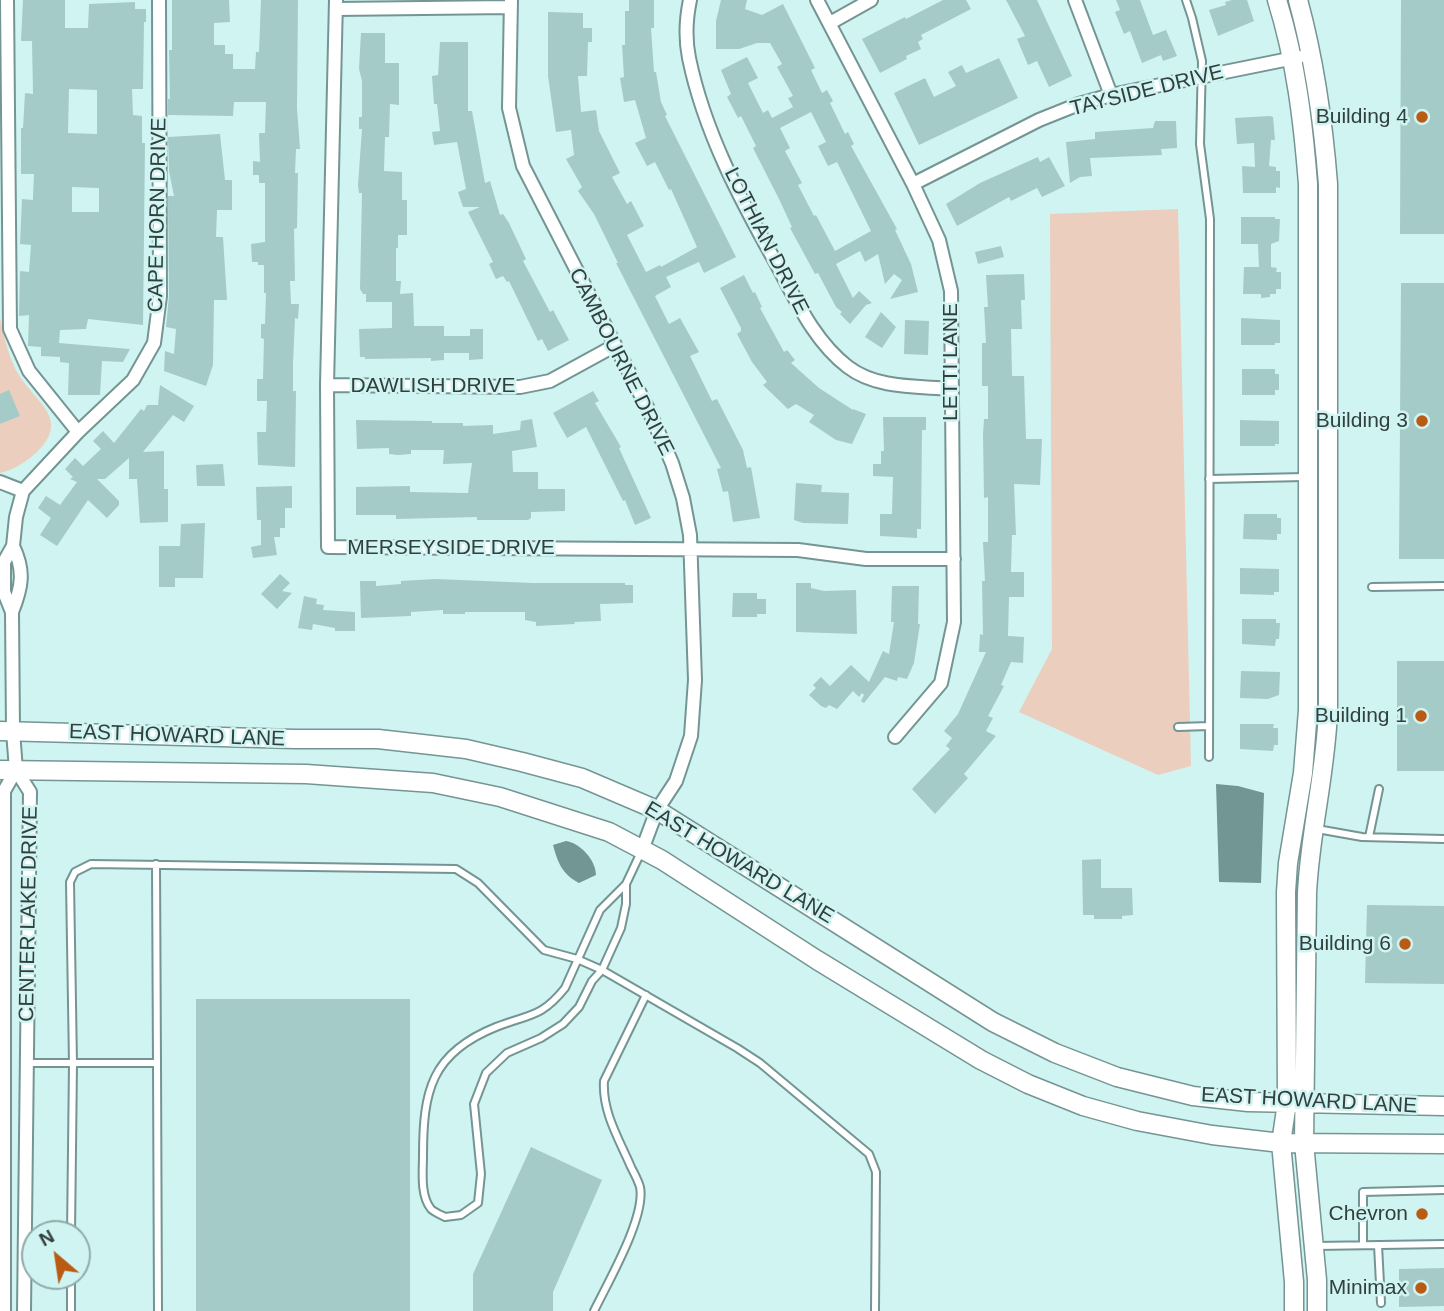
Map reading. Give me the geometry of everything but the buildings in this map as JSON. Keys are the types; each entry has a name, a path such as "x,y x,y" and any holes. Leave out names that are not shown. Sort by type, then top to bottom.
{"main road":[{"path":"1277,0 1293,58 1303,124 1308,184 1308,710 1286,892 1287,1103 1281,1143 1294,1282 1294,1311"},
{"path":"1298,0 1312,54 1323,121 1328,184 1326,743 1307,892 1304,1143 1317,1311"},
{"path":"1308,477 1328,477"},
{"name":"EAST HOWARD LANE","path":"6,731 378,739 466,749 582,778 657,810 993,1022 1055,1053 1117,1077 1193,1096 1248,1102 1444,1106"},
{"name":"EAST HOWARD LANE","path":"8,770 306,774 433,783 500,797 609,832 958,1046 1028,1084 1083,1106 1137,1121 1213,1135 1281,1143 1444,1144"}],"street":[{"path":"6,0 10,329 29,371 78,432"},
{"name":"CAPE HORN DRIVE","path":"23,491 78,432 133,380 153,343 160,296 159,0"},
{"name":"LOTHIAN DRIVE","path":"690,0 685,22 688,56 702,107 716,144 755,225 810,326 831,352 851,369 883,383 951,389"},
{"name":"LETTI LANE","path":"817,0 913,184 939,240 951,291 954,622 941,683 895,737"},
{"path":"830,23 871,0"},
{"path":"1075,0 1111,95"},
{"path":"336,5 510,3"},
{"name":"CAMBOURNE DRIVE","path":"510,3 509,108 521,162 650,413 672,463 683,498 692,550 695,680 691,736 676,781 657,810 642,850"},
{"name":"MERSEYSIDE DRIVE","path":"336,5 327,385 328,547 798,550 866,559 954,559"},
{"name":"TAYSIDE DRIVE","path":"913,184 1039,120 1111,95 1312,54"},
{"name":"DAWLISH DRIVE","path":"327,385 520,387 550,381 614,346"},
{"path":"0,482 23,491 16,517 13,546 5,562 4,592 12,612"},
{"path":"8,770 6,731 12,612 20,592 21,562 13,546"},
{"name":"CENTER LAKE DRIVE","path":"4,1311 4,791 8,770"},
{"name":"CENTER LAKE DRIVE","path":"8,770 30,792 24,1311"},
{"path":"3,1063 26,1063"}],"lane":[{"path":"1185,0 1192,18 1202,76 1200,144 1210,219 1209,757"},
{"path":"1209,478 1308,477"},
{"path":"1372,587 1444,586"},
{"path":"1178,727 1209,726"},
{"path":"1369,837 1378,789"},
{"path":"1314,828 1369,837 1444,839"},
{"path":"626,884 626,904 621,928 602,970 592,981 579,1007 563,1024 541,1038 507,1053 486,1073 474,1104 481,1174 478,1203 461,1215 445,1217 431,1208 423,1189 425,1106 437,1068 464,1043 497,1026 545,1010 565,988 600,910 626,884 642,850"},
{"path":"71,1220 74,1064 70,882 75,872 91,864 456,869 478,883 544,950 577,959 602,970 760,1063 869,1154 876,1171 875,1311"},
{"path":"156,864 158,1311"},
{"path":"594,1311 635,1223 641,1203 640,1186 608,1114 603,1095 604,1081 646,995"},
{"path":"26,1063 157,1063"},
{"path":"1363,1245 1363,1192 1444,1190"},
{"path":"1314,1246 1444,1244"},
{"path":"1378,1245 1381,1303"},
{"path":"71,1290 71,1311"}],"shaded area":[{"path":"1178,209 1191,766 1158,775 1019,712 1052,649 1050,214"},
{"path":"0,318 14,366 45,408 51,428 37,452 20,465 0,473"}],"water":[{"path":"1216,784 1264,793 1261,883 1219,882"},
{"path":"566,841 577,845 586,853 596,875 579,883 565,872 553,845"}],"place":[{"name":"Building 4","path":"1422,117"},
{"name":"Building 3","path":"1422,421"},
{"name":"Building 1","path":"1421,716"},
{"name":"Building 6","path":"1405,944"},
{"name":"Chevron","path":"1422,1214"},
{"name":"Minimax","path":"1421,1288"}]}
